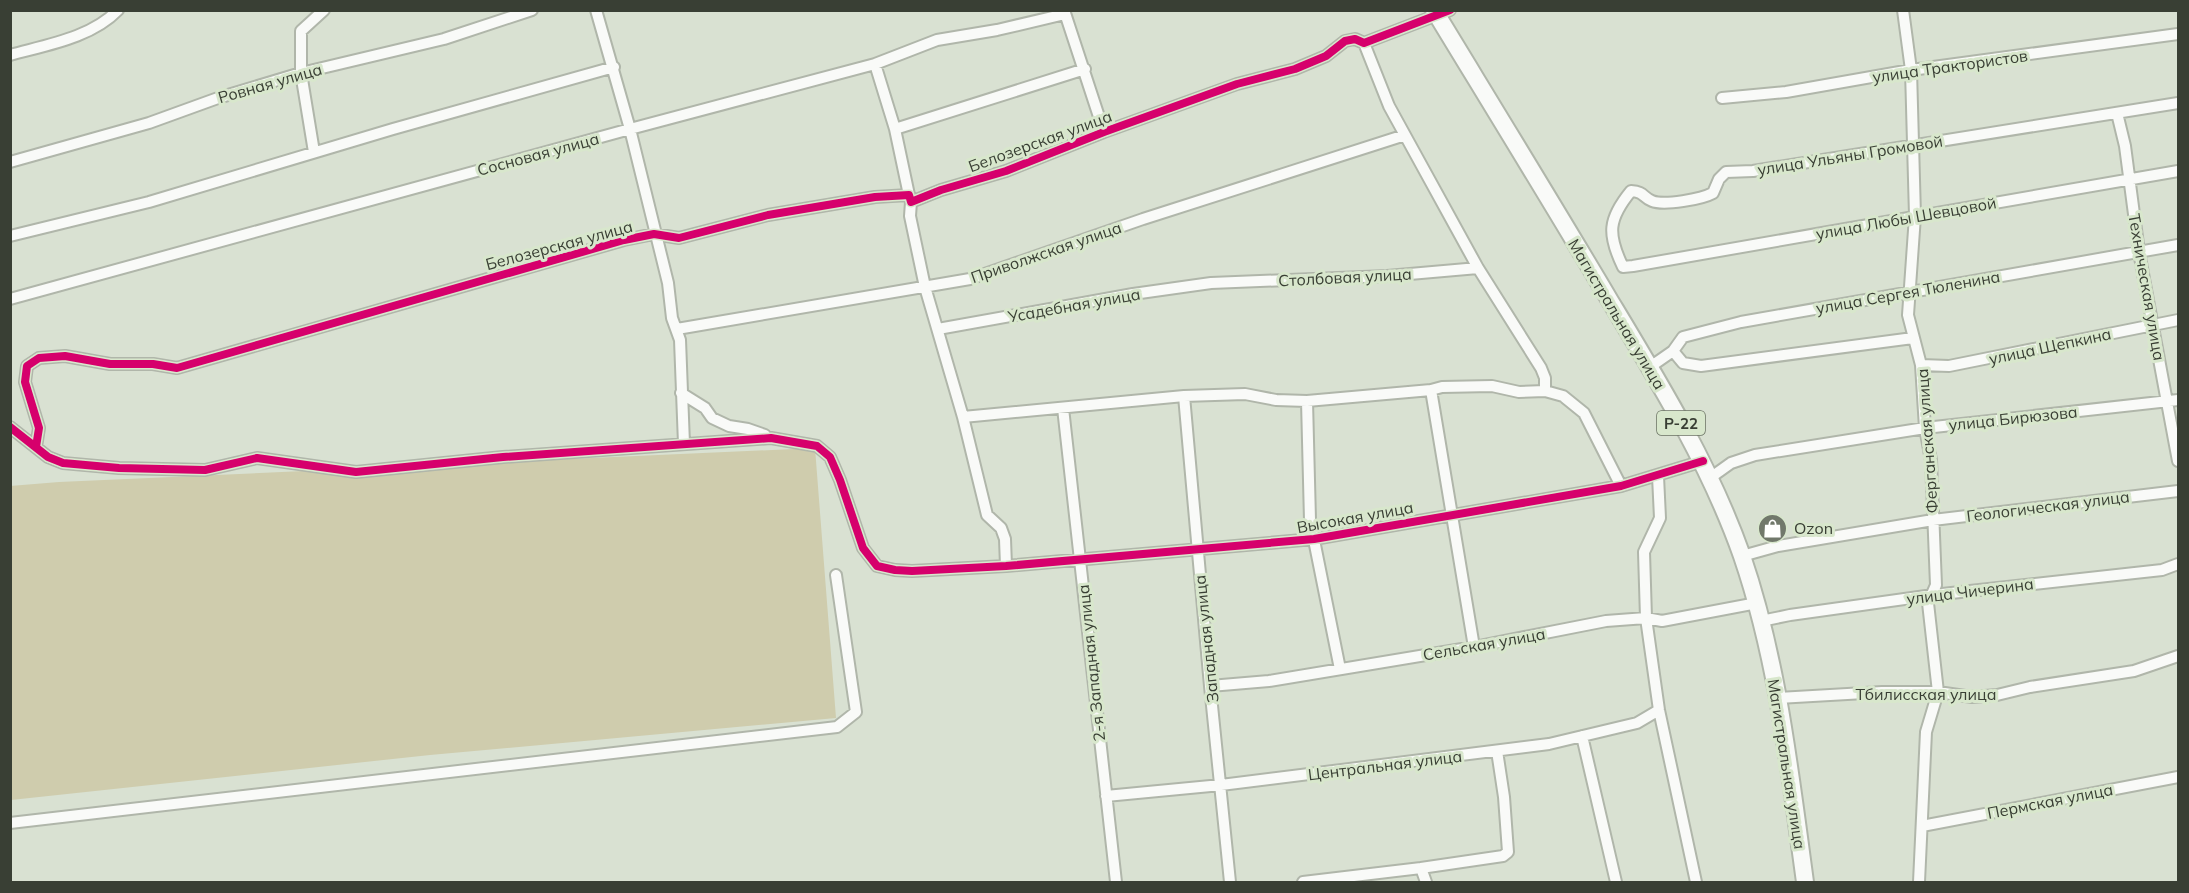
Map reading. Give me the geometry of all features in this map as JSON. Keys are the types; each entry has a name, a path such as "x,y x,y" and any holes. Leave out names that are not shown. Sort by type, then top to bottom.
{"highway":[{"name":"Магистральная улица","path":"1441,12 1703,461 1742,556 1757,603 1778,698 1805,882"}],"street":[{"path":"10,55 76,36 110,19 118,10"},
{"path":"314,152 301,73 301,31 324,10"},
{"name":"Ровная улица","path":"10,162 149,123 218,98 301,73 444,39 532,10"},
{"path":"596,10 630,129 654,234 668,282 672,318 680,340 684,444"},
{"name":"Ферганская улица","path":"1903,10 1911,70 1915,216 1908,315 1921,365 1925,428 1931,460 1936,585 1928,603 1938,692"},
{"path":"1065,12 1104,132"},
{"name":"Сосновая улица","path":"10,299 875,64 937,40 997,30 1065,12"},
{"name":"Белозерская улица","path":"36,447 39,428 25,382 27,366 39,358 65,356 110,364 153,364 177,368 624,240 654,234 679,238 768,215 875,197 910,198 1006,171 1104,132 1237,84 1295,69 1326,56 1345,41 1355,39 1364,43 1441,12"},
{"name":"улица Трактористов","path":"1722,98 1786,92 1911,70 2178,34"},
{"path":"1364,43 1389,106 1478,268 1541,368 1545,378 1545,391"},
{"path":"875,64 895,129 910,198 910,216 925,287 963,417 987,515 1001,528 1005,538 1006,566"},
{"path":"10,236 149,202 314,152 614,68"},
{"path":"895,129 1085,69"},
{"name":"улица Ульяны Громовой","path":"1633,266 1623,267 1614,249 1611,226 1618,207 1631,191 1641,192 1651,201 1670,203 1713,193 1719,179 1726,172 1753,171 2178,103"},
{"name":"Техническая улица","path":"2117,113 2125,146 2139,252 2153,325 2173,400 2178,461"},
{"name":"Приволжская улица","path":"677,329 970,279 1154,216 1405,135"},
{"name":"улица Любы Шевцовой","path":"1633,266 2178,171"},
{"name":"улица Сергея Тюленина","path":"1650,367 1673,351 1683,337 1701,331 1909,291 2178,245"},
{"name":"Столбовая улица","path":"1211,283 1387,276 1478,268"},
{"name":"Усадебная улица","path":"938,329 1133,294 1211,283"},
{"name":"улица Щепкина","path":"1921,365 1948,366 2178,320"},
{"path":"1673,351 1683,363 1701,366 1913,338"},
{"path":"963,417 1184,396 1245,394 1276,400 1307,401 1431,390 1442,387 1492,386 1519,392 1545,391 1563,396 1584,413 1621,486"},
{"path":"1431,390 1474,647"},
{"path":"681,393 705,408 712,418 729,426 747,429 771,438"},
{"name":"Западная улица","path":"1184,396 1230,882"},
{"name":"улица Бирюзова","path":"1710,478 1731,463 1755,455 1925,428 2173,400"},
{"path":"1307,401 1308,501 1340,669"},
{"name":"2-я Западная улица","path":"1063,408 1116,882"},
{"path":"10,427 48,457 63,463 119,468 205,470 257,458 356,472 503,457 771,438"},
{"name":"Высокая улица","path":"771,438 817,446 830,458 840,480 863,548 878,566 912,571 1006,566 1314,539 1621,486 1703,461"},
{"path":"1658,476 1660,518 1644,552 1646,618 1659,710 1696,882"},
{"name":"Геологическая улица","path":"1742,556 1778,546 1933,520 2178,490"},
{"name":"улица Чичерина","path":"1761,621 1933,595 2162,570 2178,564"},
{"path":"10,823 837,727 856,712 836,575"},
{"name":"Сельская улица","path":"1210,686 1269,681 1474,647 1606,621 1646,618 1662,621 1757,603"},
{"name":"Тбилисская улица","path":"1778,698 1882,692 1938,692 1972,697 1998,695 2030,687 2134,671 2178,656"},
{"path":"1919,882 1926,732 1938,692"},
{"name":"Центральная улица","path":"1106,796 1221,785 1549,744 1637,723 1659,710"},
{"path":"1582,736 1616,882"},
{"path":"1303,882 1503,856 1508,852 1504,797 1497,751"},
{"name":"Пермская улица","path":"1922,826 2178,777"},
{"path":"1421,868 1426,882"}],"shaded area":[{"path":"815,448 836,718 430,755 11,800 10,486"}],"cycle path":[{"path":"36,447 39,428 25,382 27,366 39,358 65,356 110,364 153,364 177,368 624,240 654,234 679,238 768,215 875,197 909,195 911,202 941,190 1006,171 1104,132 1237,84 1295,69 1326,56 1345,41 1355,39 1364,43 1450,10"},
{"path":"10,427 48,457 63,463 119,468 205,470 257,458 356,472 503,457 771,438 817,446 830,457 863,548 877,566 912,571 1006,566 1314,539 1621,486 1703,461"}],"place":[{"name":"Ozon","path":"1773,528"}]}
